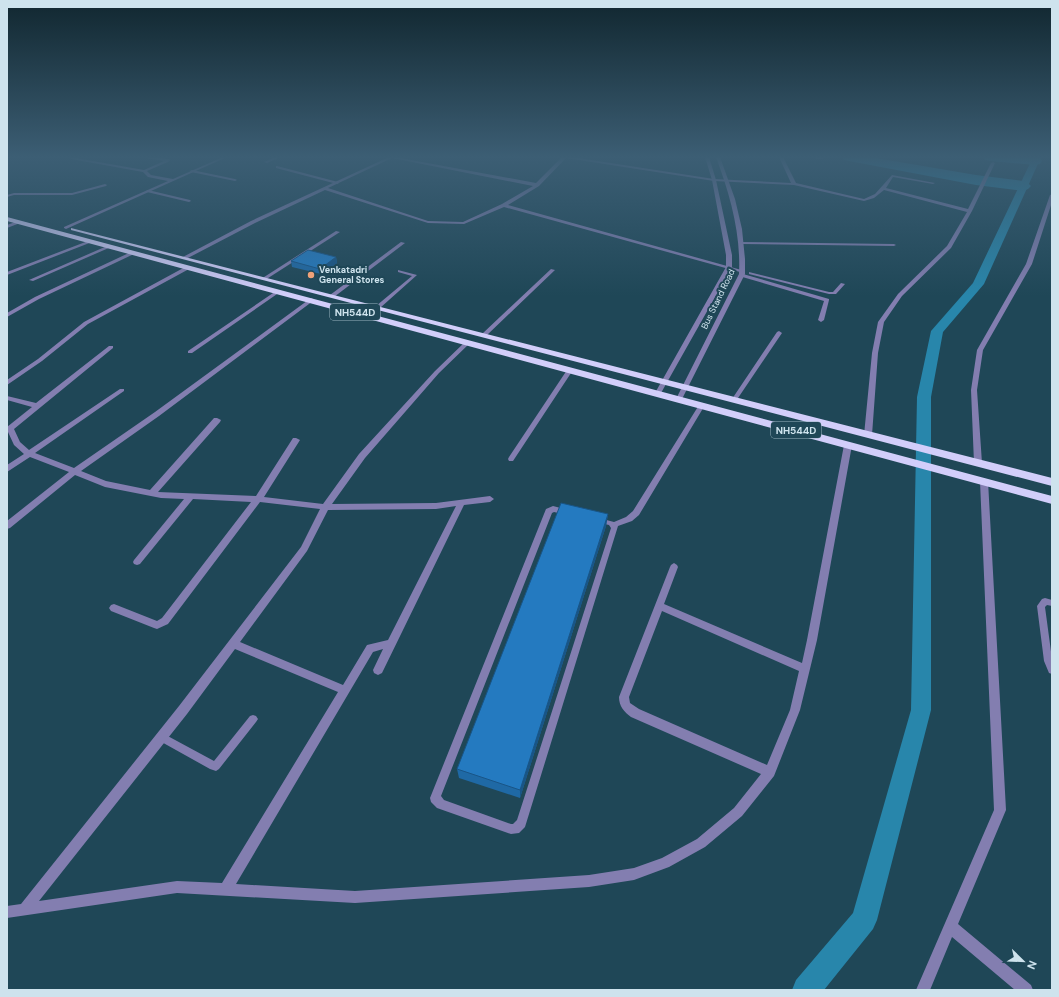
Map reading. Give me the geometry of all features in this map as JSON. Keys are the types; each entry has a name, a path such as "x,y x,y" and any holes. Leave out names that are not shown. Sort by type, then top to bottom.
{"highway":[{"name":"NH544D","path":"7,212 1052,482"},
{"name":"NH544D","path":"7,219 1052,500"}],"street":[{"path":"66,228 120,204"},
{"path":"184,258 253,222 294,204"},
{"path":"371,204 428,222 464,223 504,204 729,267 742,273"},
{"name":"Bus Stand Road","path":"658,393 729,267 729,255 719,204"},
{"name":"Bus Stand Road","path":"678,399 742,273 742,243 732,204"},
{"path":"943,204 970,210"},
{"path":"868,434 875,353 881,322 900,295 926,267 949,247 973,204"},
{"path":"978,463 974,390 980,350 1029,264 1049,204"},
{"path":"7,227 18,222"},
{"path":"7,315 37,298 133,253"},
{"path":"7,383 40,360 86,323 188,268"},
{"path":"7,526 74,472 157,414 311,300"},
{"path":"24,910 161,737 304,549 325,507 362,456 437,372 468,342"},
{"path":"111,347 8,429 17,443 28,453 105,484 152,493 258,499 325,507 436,506 490,498"},
{"path":"7,469 28,453 122,390"},
{"path":"7,398 38,406"},
{"path":"152,493 217,420"},
{"path":"114,608 157,625 162,623 258,499 296,440"},
{"path":"7,912 177,887 355,897 589,881 634,874 666,864 701,843 738,812 770,772 795,710 812,640 848,445"},
{"path":"923,990 1000,810 984,481"},
{"path":"137,562 191,496"},
{"path":"378,670 462,502"},
{"path":"674,567 624,697 624,704 627,709 770,772"},
{"path":"659,606 805,669"},
{"path":"224,890 370,648 392,642"},
{"path":"233,644 344,690"},
{"path":"950,926 1026,990"}],"lane":[{"path":"263,279 338,232"},
{"path":"7,274 90,242"},
{"path":"332,296 403,243"},
{"path":"742,243 894,245"},
{"path":"31,280 109,247"},
{"path":"484,335 553,270"},
{"path":"378,307 414,275 400,271"},
{"path":"742,273 829,293 834,293 843,284"},
{"path":"742,273 827,300 821,320"},
{"path":"190,352 278,292"},
{"path":"734,400 779,333"},
{"path":"511,459 570,370"},
{"path":"614,525 521,823 515,829 511,829 437,802 436,795 550,510 553,509 614,525 629,519 636,513 702,405"},
{"path":"1052,603 1045,601 1041,606 1048,661 1052,670"},
{"path":"161,737 213,766 216,766 253,719"}],"building":[{"path":"308,250 336,257 320,269 291,261"},
{"path":"561,503 608,514 520,790 457,769"}],"waterway":[{"path":"806,990 864,920 921,710 924,397 937,331 978,284 1015,204"}],"place":[{"name":"Venkatadri General Stores","path":"311,275"}]}
